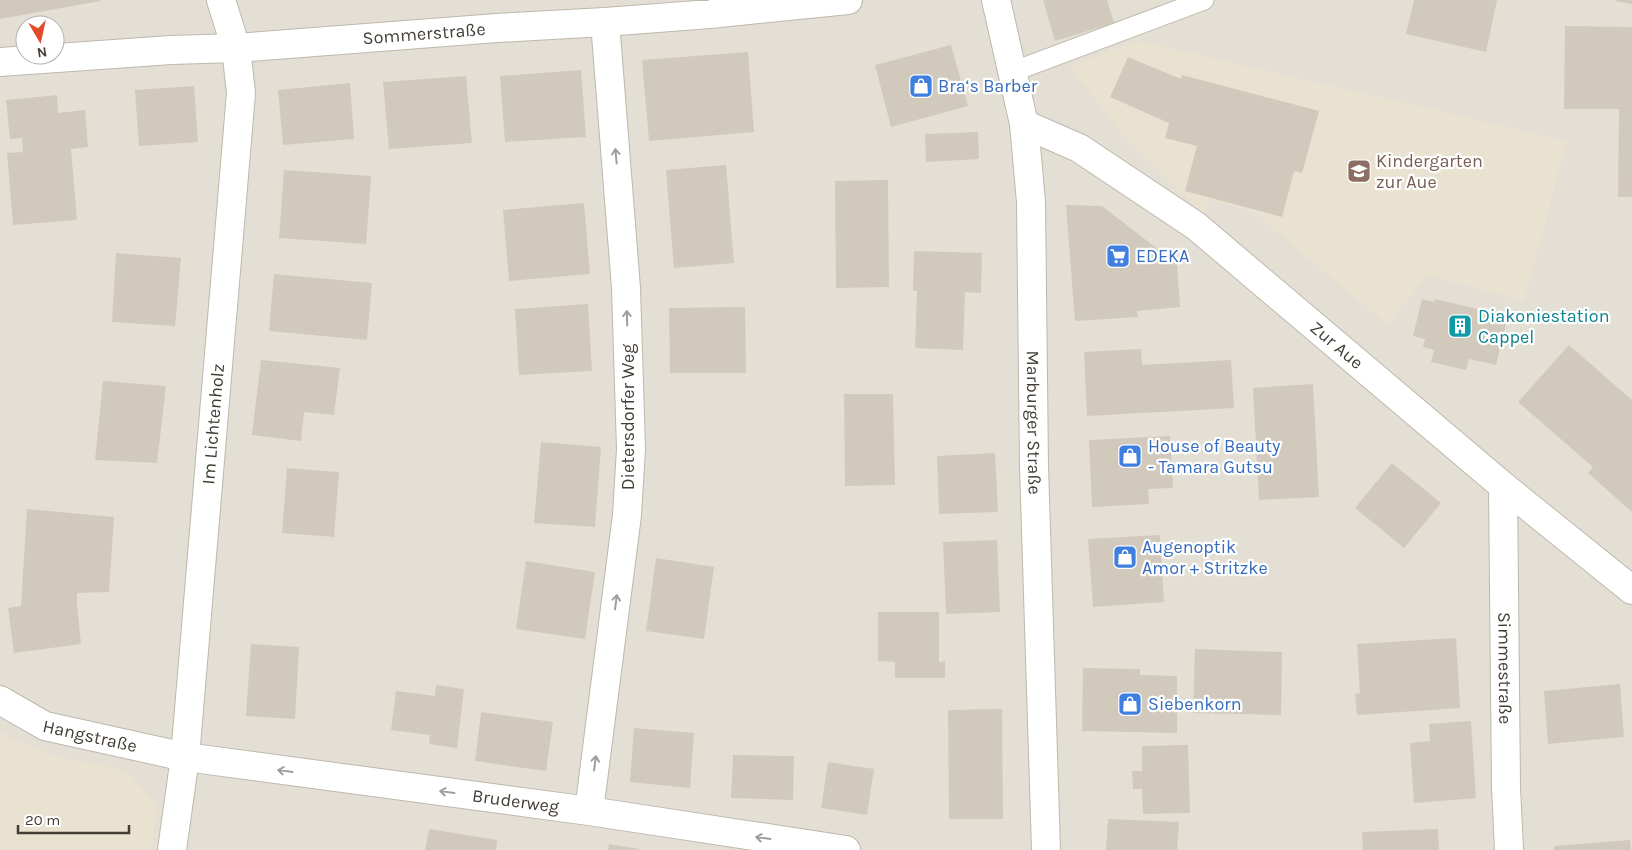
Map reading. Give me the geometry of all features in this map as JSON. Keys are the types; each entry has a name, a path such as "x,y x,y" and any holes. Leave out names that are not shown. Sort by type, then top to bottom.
{"street":[{"name":"Im Lichtenholz","path":"172,850 185,757 241,93 236,48 222,0"},
{"name":"Sommerstraße","path":"0,62 171,50 236,48 497,28 605,22 710,14 848,0"},
{"name":"Marburger Straße","path":"996,0 1024,124 1031,202 1034,466 1046,850"},
{"name":"Dietersdorfer Weg","path":"589,812 627,515 631,449 626,288 605,22"},
{"name":"Zur Aue","path":"1024,124 1079,148 1196,226 1503,486 1632,590"},
{"name":"Simmestraße","path":"1503,486 1506,788 1509,850"},
{"name":"Hangstraße","path":"0,700 45,726 185,757"},
{"name":"Bruderweg","path":"185,757 589,812 692,839 846,850"}],"lane":[{"path":"1012,72 1204,0"}],"shaded area":[{"path":"0,0 1632,0 1632,850 0,850"},
{"name":"Kindergarten zur Aue","path":"1138,41 1567,141 1524,301 1428,275 1387,324 1254,212 1211,200 1202,213 1128,141 1070,66"},
{"path":"0,732 16,741 60,757 126,771 158,806 151,850 0,850"}],"building":[{"path":"0,0 100,0 15,15 0,19"},
{"path":"1043,0 1107,0 1114,23 1055,41"},
{"path":"1414,0 1497,0 1486,52 1406,34"},
{"path":"1632,0 1632,4 1615,1"},
{"path":"1565,26 1632,27 1632,197 1618,197 1619,109 1564,109"},
{"name":"Bra‘s Barber","path":"951,45 968,106 891,127 875,65"},
{"path":"748,52 754,132 649,141 642,60"},
{"path":"1128,57 1181,79 1182,75 1319,111 1302,173 1294,171 1282,217 1185,191 1197,146 1165,138 1169,123 1110,97"},
{"path":"581,70 586,137 505,142 500,76"},
{"path":"466,76 472,143 389,149 383,82"},
{"path":"350,83 354,139 283,145 278,90"},
{"path":"194,86 198,142 139,146 135,90"},
{"path":"57,95 58,113 85,110 88,147 71,149 77,220 13,225 7,153 23,152 22,138 10,139 6,100"},
{"path":"978,132 979,159 926,162 925,134"},
{"path":"726,165 734,263 674,268 666,170"},
{"path":"284,170 371,176 366,244 279,238"},
{"path":"888,180 889,287 836,288 835,181"},
{"path":"584,203 590,274 509,281 503,210"},
{"name":"EDEKA","path":"1066,205 1102,206 1177,264 1180,307 1137,311 1138,317 1075,321"},
{"path":"914,251 982,253 981,293 965,292 963,350 915,348 917,291 913,291"},
{"path":"116,253 181,258 175,326 112,322"},
{"path":"274,274 372,283 367,340 269,331"},
{"name":"Diakoniestation Cappel","path":"1422,299 1434,302 1435,299 1508,316 1496,365 1469,359 1466,370 1431,362 1434,350 1423,347 1425,339 1413,336"},
{"path":"588,304 592,371 519,375 515,309"},
{"path":"745,307 746,373 670,373 669,308"},
{"path":"1569,345 1632,400 1632,512 1588,473 1593,467 1518,402"},
{"path":"1141,349 1142,365 1231,360 1234,408 1087,416 1084,352"},
{"path":"261,360 340,368 334,415 304,412 301,441 252,435"},
{"path":"103,381 166,386 157,463 95,460"},
{"path":"1313,384 1319,497 1259,500 1253,388"},
{"path":"844,394 893,394 895,485 845,486"},
{"name":"House of Beauty - Tamara Gutsu","path":"1170,436 1173,488 1148,489 1149,504 1092,507 1089,440"},
{"path":"541,442 601,447 595,527 534,523"},
{"path":"995,453 998,512 939,514 937,456"},
{"path":"1392,463 1441,503 1404,548 1355,508"},
{"path":"287,468 339,472 334,537 282,533"},
{"path":"27,509 114,517 109,592 77,593 81,644 14,653 8,608 21,606"},
{"name":"Augenoptik Amor + Stritzke","path":"1160,535 1164,602 1093,607 1088,539"},
{"path":"997,540 1000,612 946,614 943,542"},
{"path":"656,558 714,567 704,639 646,631"},
{"path":"526,561 595,572 585,639 516,629"},
{"path":"878,612 939,612 939,662 945,661 945,678 895,678 895,662 878,661"},
{"path":"1456,638 1460,708 1357,715 1355,694 1360,693 1357,644"},
{"path":"251,644 299,647 295,719 246,716"},
{"path":"1195,649 1282,652 1281,715 1193,713"},
{"name":"Siebenkorn","path":"1083,668 1140,669 1140,675 1177,676 1177,733 1082,731"},
{"path":"1620,684 1624,737 1548,744 1544,691"},
{"path":"436,685 464,689 457,748 429,744 430,735 391,730 396,691 435,696"},
{"path":"1002,709 1003,819 949,819 948,710"},
{"path":"481,712 553,722 546,771 475,761"},
{"path":"1471,721 1476,798 1414,803 1410,743 1430,741 1429,724"},
{"path":"634,728 694,733 690,788 630,782"},
{"path":"1188,745 1190,813 1143,814 1142,789 1133,789 1132,771 1142,771 1142,746"},
{"path":"733,755 794,756 793,800 731,798"},
{"path":"828,762 874,769 867,815 821,808"},
{"path":"1108,819 1179,822 1177,850 1106,850"},
{"path":"429,829 497,840 496,850 425,850"},
{"path":"1438,829 1439,850 1363,850 1362,832"},
{"path":"1630,840 1631,850 1554,850 1554,846"},
{"path":"609,844 639,849 639,850 608,850"}],"place":[{"name":"Bra‘s Barber","path":"921,86"},
{"name":"Kindergarten zur Aue","path":"1359,171"},
{"name":"EDEKA","path":"1118,256"},
{"name":"Diakoniestation Cappel","path":"1460,326"},
{"name":"House of Beauty - Tamara Gutsu","path":"1130,456"},
{"name":"Augenoptik Amor + Stritzke","path":"1125,557"},
{"name":"Siebenkorn","path":"1130,704"}]}
